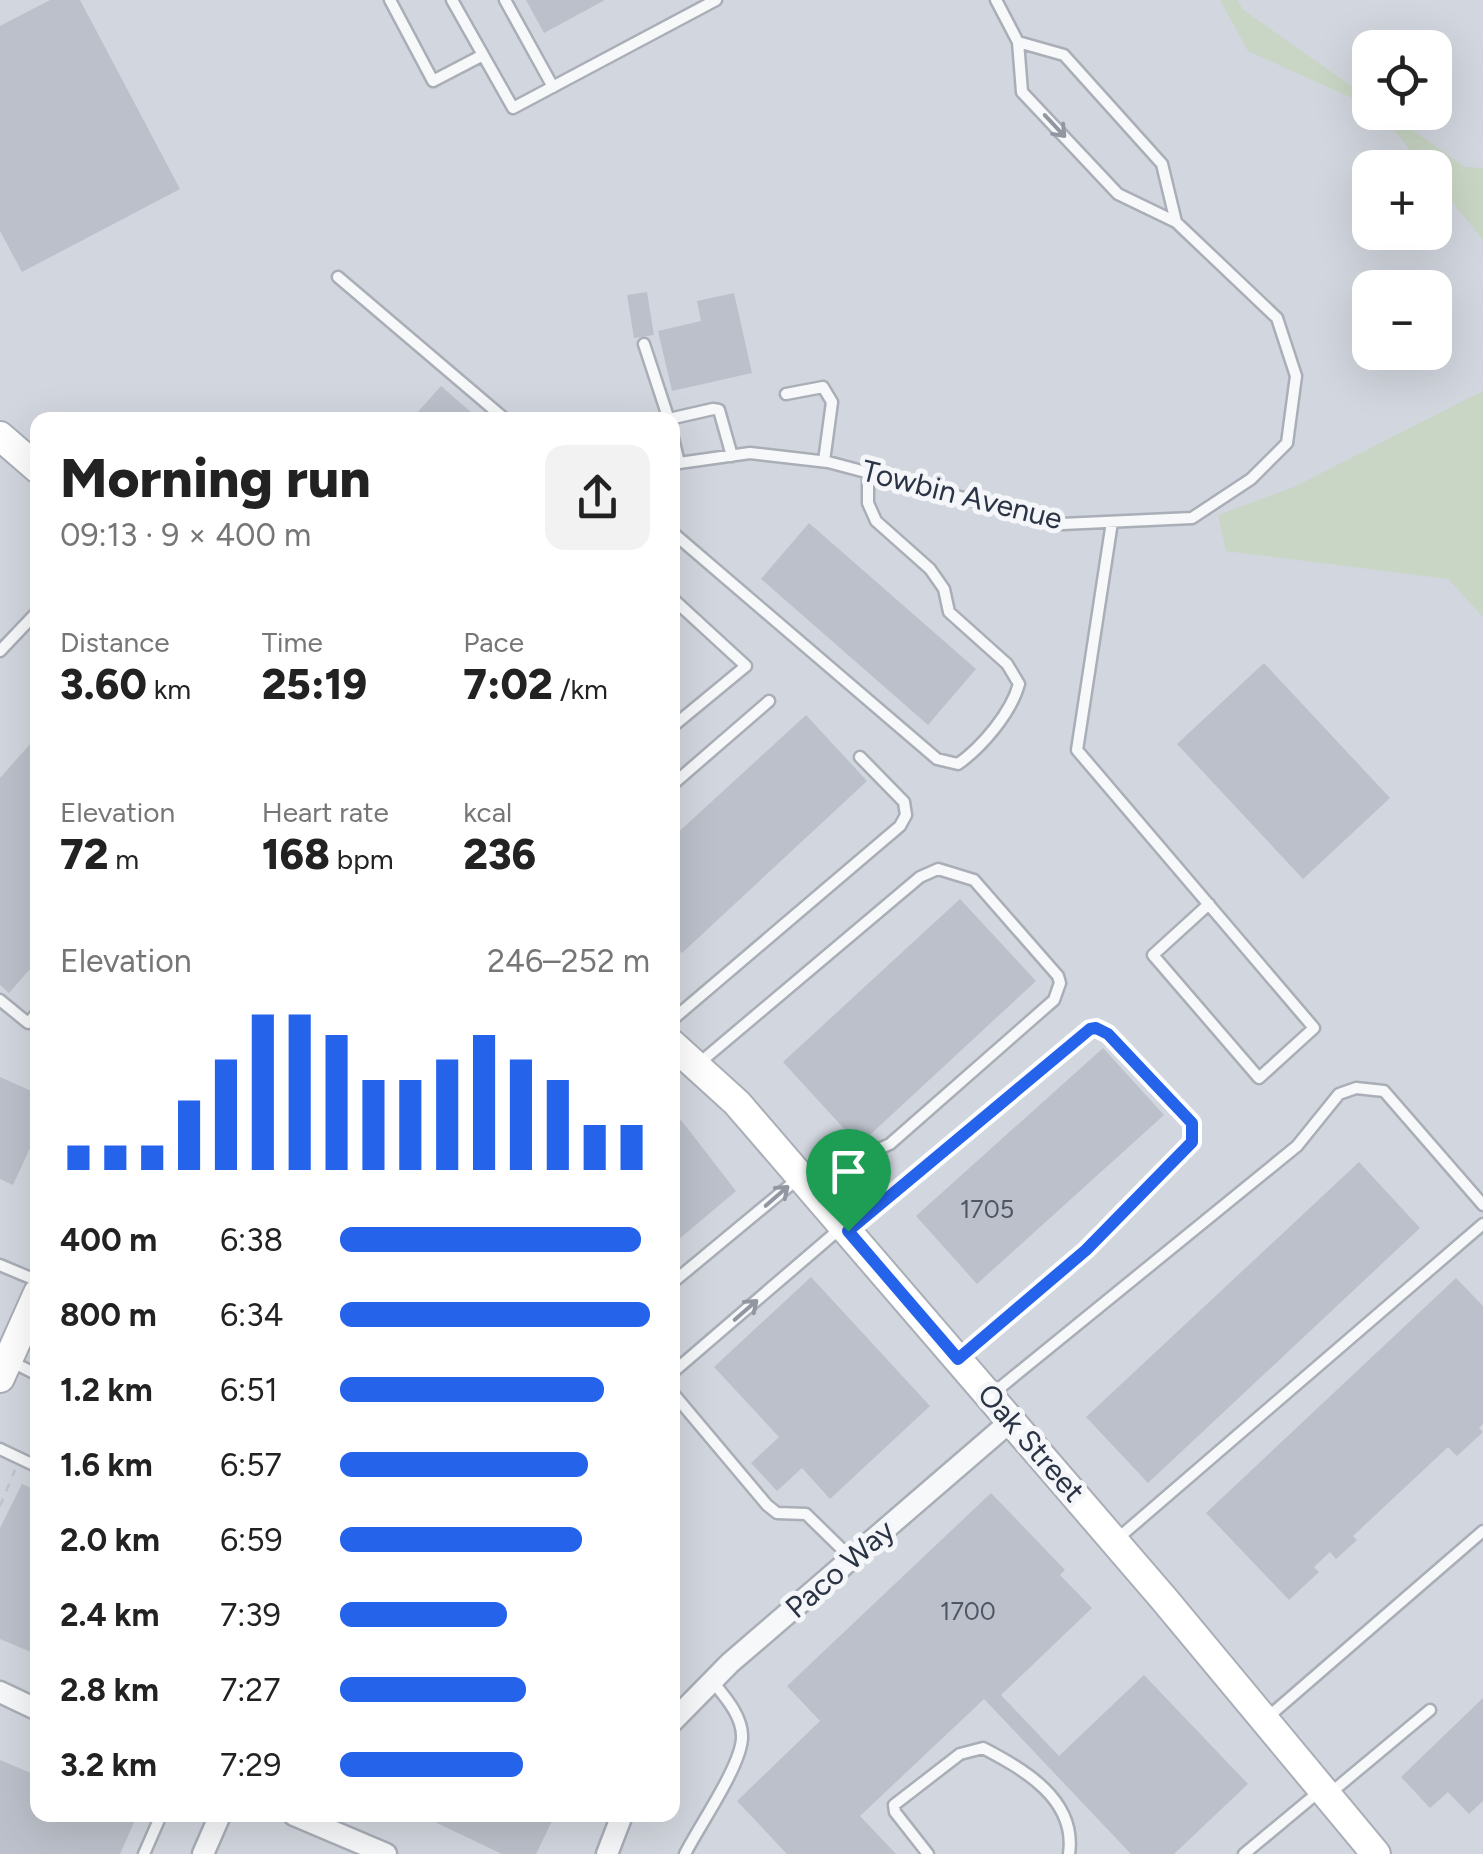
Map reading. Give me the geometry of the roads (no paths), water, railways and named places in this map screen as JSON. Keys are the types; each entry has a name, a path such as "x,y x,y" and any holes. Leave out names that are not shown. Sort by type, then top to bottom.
{"street":[{"path":"0,436 30,462"},
{"name":"Oak Street","path":"680,1052 737,1102 1114,1540 1376,1854"},
{"path":"3,1370 30,1311"},
{"name":"Paco Way","path":"680,1709 1012,1420"},
{"path":"0,1692 30,1706"},
{"path":"203,1854 217,1822"},
{"path":"311,1822 386,1854"},
{"path":"610,1853 620,1822"}],"lane":[{"path":"390,0 433,81 483,55"},
{"path":"452,0 513,108 716,0"},
{"path":"505,0 553,87"},
{"path":"996,0 1018,42 1022,92 1118,194 1176,222"},
{"path":"1018,42 1064,55 1162,164 1176,222"},
{"name":"Towbin Avenue","path":"680,463 767,454 824,461 1062,524 1192,518 1251,479 1287,443 1296,376 1277,318 1176,222"},
{"path":"338,277 497,412"},
{"path":"644,344 666,412"},
{"path":"786,394 823,387 832,402 824,461"},
{"path":"680,417 713,408 719,410 732,456"},
{"path":"680,539 937,759 958,764 973,754 1015,699 1018,684 1007,664 949,612 944,589 930,569 876,521 868,503 868,472"},
{"path":"1112,522 1077,750 1314,1028 1259,1078 1152,955 1208,904"},
{"path":"680,605 746,666 680,720"},
{"path":"0,651 30,620"},
{"path":"680,778 769,701"},
{"path":"680,1013 900,826 906,814 904,802 860,757"},
{"path":"680,1052 920,877 938,869 974,880 1060,983 1054,1000 890,1144 807,1184 680,1277"},
{"path":"0,1000 28,1023"},
{"path":"680,1366 1090,1029 1108,1034 1192,1123 1194,1135 1187,1150 1086,1250 958,1359"},
{"path":"990,1396 1298,1146 1339,1094 1356,1088 1384,1091 1483,1206"},
{"path":"1114,1540 1483,1224"},
{"path":"0,1265 30,1278"},
{"path":"3,1370 30,1374"},
{"path":"680,1402 767,1505 776,1512 806,1514 851,1558"},
{"path":"0,1449 30,1463"},
{"path":"1265,1720 1483,1532"},
{"path":"685,1854 736,1761 742,1736 733,1707 713,1682"},
{"path":"1244,1854 1430,1710"},
{"path":"928,1854 894,1812 894,1805 960,1754 983,1748 1030,1773 1055,1800 1066,1823 1069,1854"},
{"path":"144,1854 159,1822"}]}
